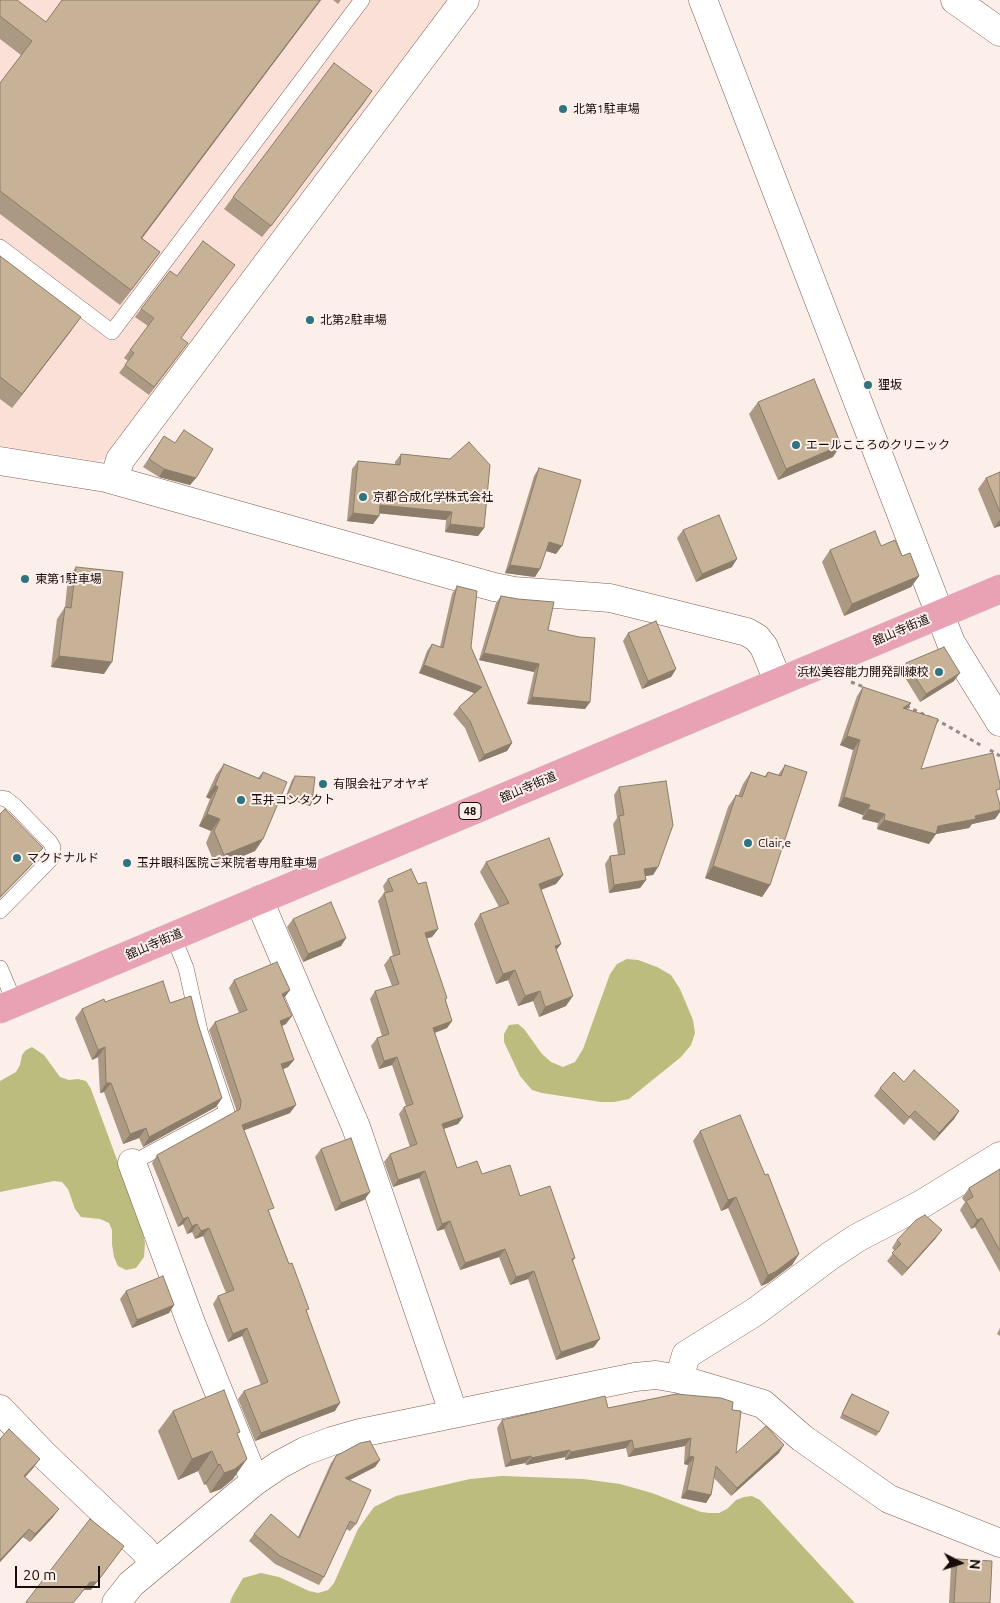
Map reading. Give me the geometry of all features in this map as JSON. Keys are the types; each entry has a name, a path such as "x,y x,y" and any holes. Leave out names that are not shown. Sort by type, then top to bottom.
{"main road":[{"name":"舘山寺街道","path":"7,1006 1000,589"}],"street":[{"path":"114,480 120,460 466,0"},
{"path":"703,0 951,643 1000,722"},
{"path":"955,0 1000,32"},
{"path":"0,461 114,480 494,587 514,591 610,598 747,632 757,638 764,647 778,682"},
{"path":"259,900 356,1127 449,1400 452,1414"},
{"path":"679,1379 686,1355 755,1312 857,1238 922,1204 1000,1156"},
{"path":"132,1164 191,1322 250,1472 256,1480"},
{"path":"116,1603 132,1584 256,1480 304,1452 360,1433 635,1377 656,1375 679,1379 763,1404 802,1438 889,1499 1000,1543"},
{"path":"0,1409 143,1549 155,1564"}],"lane":[{"path":"0,247 112,332 362,0"},
{"path":"0,798 6,799 15,806 53,847 53,854 50,860 0,911"},
{"path":"132,1164 227,1112 200,1031 186,968 173,936"},
{"path":"0,968 7,1006"}],"path":[{"path":"847,680 873,692"},
{"path":"899,703 941,722 1000,756"}],"shaded area":[{"path":"0,0 452,0 109,457 97,461 0,446"}],"green space":[{"path":"627,959 638,960 671,975 680,989 693,1020 695,1033 691,1045 681,1057 629,1099 601,1102 532,1090 520,1076 504,1042 504,1034 509,1025 518,1024 524,1029 542,1054 551,1062 563,1067 575,1062 583,1049 610,974 617,964"},
{"path":"32,1047 44,1055 60,1077 69,1080 78,1079 86,1081 91,1089 142,1228 145,1243 144,1257 136,1268 126,1270 118,1266 114,1257 112,1230 109,1223 100,1219 81,1217 75,1209 68,1189 62,1182 54,1181 0,1192 0,1081 16,1072 22,1055"},
{"path":"502,1476 583,1479 620,1484 652,1493 701,1512 709,1513 719,1513 727,1509 736,1500 752,1496 760,1500 855,1603 230,1603 243,1578 261,1573 279,1577 309,1591 318,1593 328,1590 334,1583 358,1529 374,1507 396,1496 470,1479"}],"building":[{"path":"0,0 17,0 46,22 62,0 320,0 141,238 160,252 131,290 0,191 0,83 32,41 0,16"},
{"path":"334,63 372,91 271,226 233,197"},
{"path":"203,241 235,265 181,338 188,343 154,387 125,365 134,353 130,350 154,318 141,309 170,271 177,276"},
{"path":"0,256 81,317 22,394 0,377"},
{"name":"エールこころのクリニック","path":"814,379 841,445 786,469 758,402"},
{"path":"184,430 213,449 196,478 164,469 149,459 164,436 175,443"},
{"path":"469,442 490,465 484,528 450,524 452,512 380,505 379,516 353,513 358,461 400,465 401,454 450,459"},
{"path":"539,468 581,480 562,546 549,542 540,569 510,565"},
{"path":"1000,472 1000,512 986,478"},
{"path":"719,515 737,559 702,574 683,530"},
{"path":"875,531 881,546 895,540 902,556 910,553 919,576 852,604 830,550"},
{"path":"76,567 123,572 112,662 59,656 65,607 71,608"},
{"path":"457,586 477,591 471,647 512,743 484,755 470,721 459,707 482,687 424,665 432,644 443,648"},
{"path":"501,596 554,602 548,630 579,637 595,638 590,702 532,697 539,664 484,653"},
{"path":"656,621 676,669 648,681 628,633"},
{"path":"944,647 960,673 926,694 906,663"},
{"path":"863,687 911,703 903,708 938,719 921,769 993,753 1000,784 1000,789 996,790 1000,810 975,816 976,819 938,826 936,834 884,820 885,814 868,809 870,805 844,797 860,740 847,736"},
{"path":"224,764 260,779 263,772 287,782 263,839 224,855 214,831 220,819 207,814 218,787 215,785"},
{"name":"Clair,e","path":"785,765 807,772 770,885 713,866 736,795 742,797 751,772 766,777 768,772 781,776"},
{"path":"295,776 315,777 312,802 288,794"},
{"path":"666,781 673,825 658,867 644,869 646,880 614,885 610,856 625,854 619,816 624,815 619,787"},
{"name":"マクドナルド","path":"5,809 43,848 30,861 33,863 0,897 0,814"},
{"path":"549,838 563,875 539,884 561,944 555,946 573,996 545,1007 540,991 525,996 515,970 503,974 480,914 509,903 486,862"},
{"path":"411,869 418,884 426,882 438,929 425,933 447,998 445,999 452,1021 433,1028 463,1117 442,1124 457,1168 477,1161 482,1174 510,1165 520,1196 550,1186 575,1258 572,1259 600,1339 561,1352 534,1271 516,1277 505,1249 465,1263 450,1221 442,1224 425,1171 398,1180 390,1154 417,1144 404,1107 413,1104 397,1057 384,1061 377,1038 389,1034 375,991 399,984 390,957 400,954 384,893 393,891 388,879"},
{"path":"331,902 346,938 308,954 293,919"},
{"path":"277,962 290,990 282,994 292,1016 280,1021 294,1060 281,1064 296,1105 242,1125 274,1208 268,1210 289,1264 292,1263 309,1309 306,1310 340,1403 261,1433 244,1391 268,1382 247,1328 233,1334 218,1296 234,1290 209,1228 201,1231 197,1224 192,1226 188,1217 183,1219 157,1155 240,1109 241,1101 215,1022 247,1010 234,980"},
{"path":"163,981 170,1003 191,996 222,1098 149,1137 146,1128 130,1134 111,1083 106,1083 105,1047 98,1050 82,1009 104,999 105,1002"},
{"path":"914,1070 959,1111 939,1133 915,1111 909,1117 880,1088 894,1072 904,1082"},
{"path":"740,1115 765,1175 768,1174 799,1254 768,1275 736,1197 728,1200 700,1131"},
{"path":"351,1138 370,1192 341,1203 321,1149"},
{"path":"1000,1169 1000,1251 982,1218 977,1220 966,1201 973,1197 969,1188"},
{"path":"925,1215 942,1230 908,1268 892,1253 901,1244 897,1240 916,1220"},
{"path":"163,1276 174,1305 137,1320 126,1291"},
{"path":"224,1390 240,1432 237,1433 247,1459 235,1469 224,1473 212,1451 192,1459 173,1411"},
{"path":"676,1394 721,1398 733,1402 732,1410 741,1411 736,1453 766,1426 784,1445 737,1488 716,1466 711,1495 687,1490 694,1457 689,1456 691,1438 634,1449 632,1440 571,1452 570,1450 511,1460 502,1420 605,1396 608,1408"},
{"path":"852,1394 889,1412 879,1432 842,1414"},
{"path":"9,1429 40,1459 24,1476 59,1509 35,1534 29,1529 0,1560 0,1439"},
{"path":"370,1441 380,1460 345,1478 371,1490 356,1524 350,1521 324,1577 280,1556 254,1534 271,1514 299,1538 336,1456 360,1443"},
{"path":"90,1519 124,1546 97,1582 90,1582 73,1603 27,1603 26,1602"},
{"path":"957,1559 992,1561 990,1603 954,1603"}],"place":[{"name":"北第1駐車場","path":"563,109"},
{"name":"北第2駐車場","path":"310,320"},
{"name":"狸坂","path":"868,385"},
{"name":"エールこころのクリニック","path":"796,445"},
{"name":"京都合成化学株式会社","path":"363,497"},
{"name":"東第1駐車場","path":"25,579"},
{"name":"浜松美容能力開発訓練校","path":"939,672"},
{"name":"有限会社アオヤギ","path":"323,784"},
{"name":"玉井コンタクト","path":"241,800"},
{"name":"Clair,e","path":"748,843"},
{"name":"マクドナルド","path":"17,858"},
{"name":"玉井眼科医院ご来院者専用駐車場","path":"127,863"}]}
